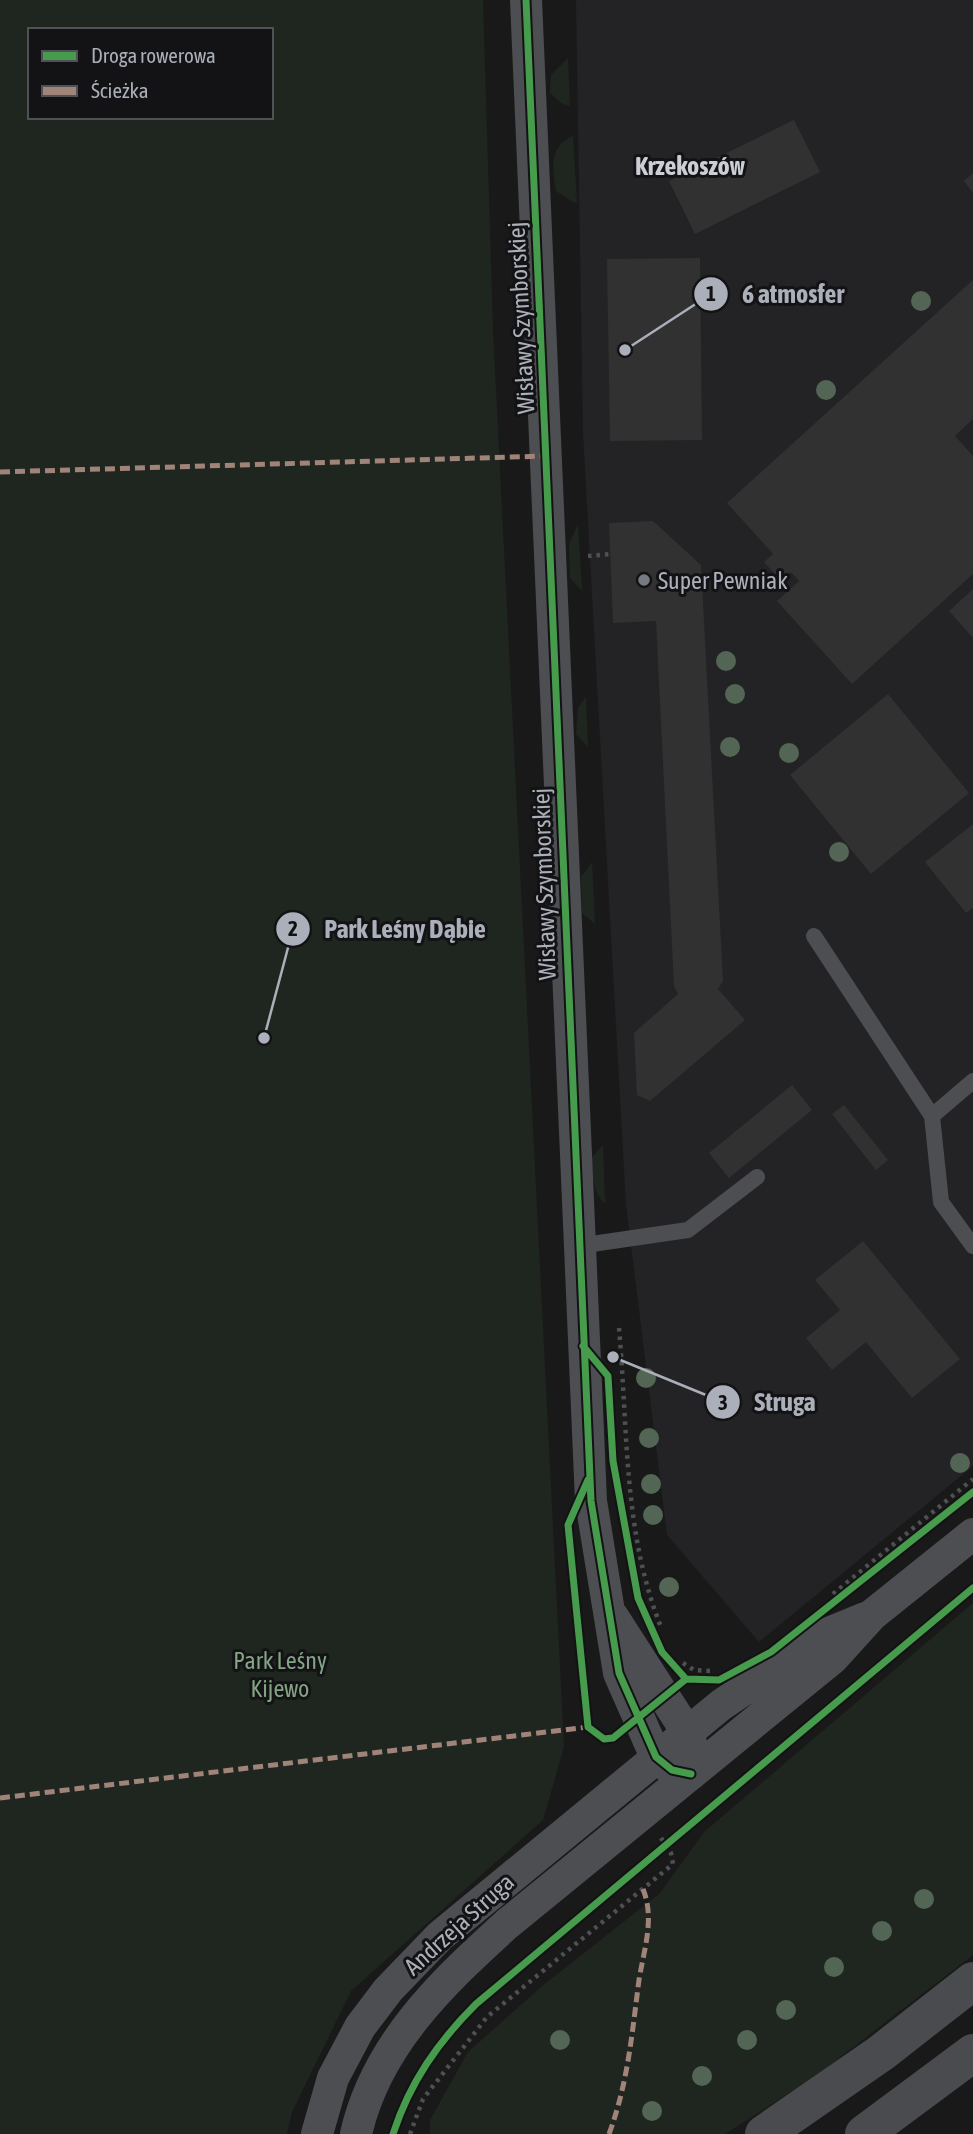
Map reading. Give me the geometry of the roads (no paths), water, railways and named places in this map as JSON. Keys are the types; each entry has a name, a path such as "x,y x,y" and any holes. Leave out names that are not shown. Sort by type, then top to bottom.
{"main road":[{"path":"764,2134 881,2053 973,1981"},
{"path":"864,2134 973,2053"}],"street":[{"name":"Wisławy Szymborskiej","path":"526,0 591,1502 619,1673 656,1757"},
{"name":"Andrzeja Struga","path":"356,2134 384,2060 406,2027 447,1980 507,1924 833,1658 872,1615 973,1534"},
{"name":"Wisławy Szymborskiej","path":"611,1613 687,1732"},
{"name":"Andrzeja Struga","path":"317,2134 326,2099 360,2027 396,1981 440,1936 687,1732 826,1634 872,1615"},
{"path":"656,1757 672,1770 691,1774 694,1751 687,1732"}],"lane":[{"path":"814,936 932,1116 941,1202 973,1246"},
{"path":"932,1116 973,1081"},
{"path":"579,1246 688,1230 757,1177"}],"place":[{"name":"6 atmosfer","path":"625,350"},
{"name":"Super Pewniak","path":"644,580"},
{"name":"Park Leśny Dąbie","path":"264,1038"},
{"name":"Struga","path":"613,1357"}],"district":[{"name":"Krzekoszów","path":"690,166"}],"park label":[{"name":"Park Leśny Kijewo","path":"280,1674"}]}
